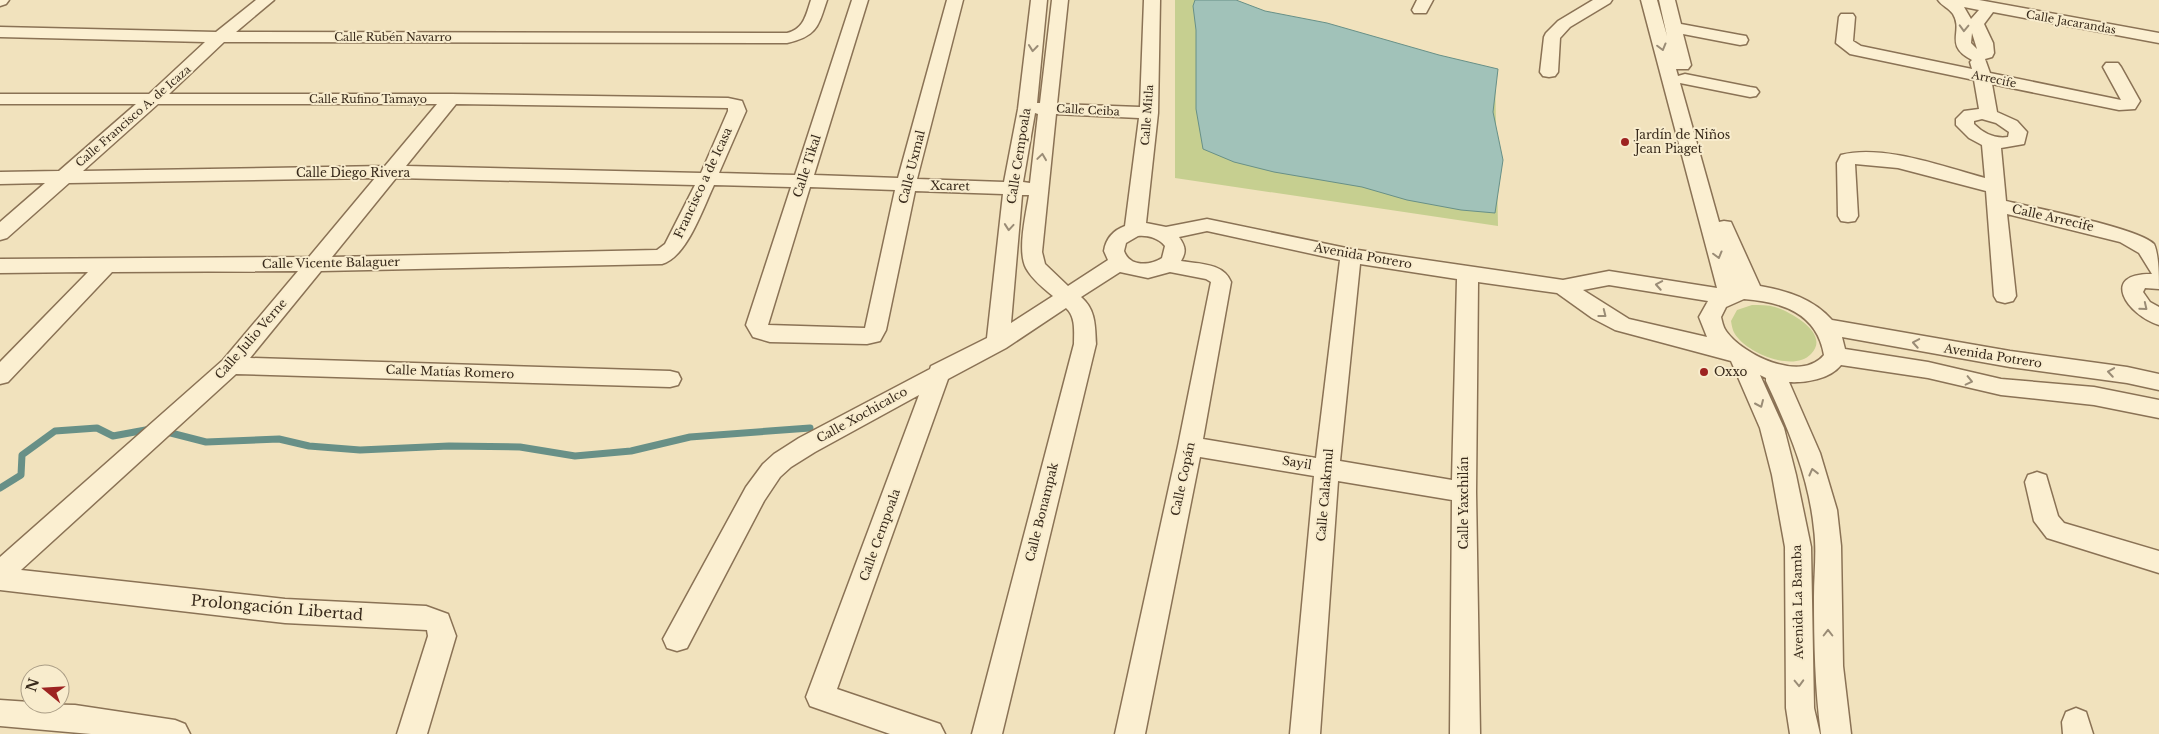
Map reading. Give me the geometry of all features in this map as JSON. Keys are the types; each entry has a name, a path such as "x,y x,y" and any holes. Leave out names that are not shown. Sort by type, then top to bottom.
{"street":[{"name":"Calle Francisco A. de Icaza","path":"0,233 152,100 220,37 266,0"},
{"name":"Calle Rubén Navarro","path":"0,32 220,37 787,38 802,36 807,30 818,0"},
{"name":"Calle Tikal","path":"860,0 757,325 761,332 770,334 872,335"},
{"name":"Calle Uxmal","path":"872,335 875,330 906,186 955,0"},
{"name":"Calle Cempoala","path":"998,342 1013,187 1027,109 1039,0"},
{"name":"Calle Cempoala","path":"1060,0 1050,108 1038,189 1033,258 1035,266 1043,276 1066,296"},
{"name":"Calle Mitla","path":"1135,230 1149,113 1152,0"},
{"path":"1549,72 1552,36 1564,24 1604,0"},
{"path":"1649,0 1726,296"},
{"path":"1667,0 1685,79 1726,238 1752,292"},
{"path":"1946,0 1955,6 1965,22 1963,43 1970,52 1978,56 1986,53 1987,48 1976,24 1989,7"},
{"name":"Calle Jacarandas","path":"1953,0 2159,38"},
{"name":"Arrecife","path":"1848,16 1843,41 1850,48 2119,105 2131,104 2112,67"},
{"path":"1673,27 1740,40"},
{"path":"1978,56 1988,115"},
{"path":"1685,79 1750,92"},
{"name":"Calle Rufino Tamayo","path":"0,99 451,99 728,103 736,105"},
{"name":"Calle Julio Verne","path":"0,573 173,420 231,366 451,99"},
{"name":"Francisco a de Icasa","path":"662,257 672,248 707,180 737,111 736,105"},
{"name":"Calle Ceiba","path":"1027,109 1050,108 1149,113"},
{"path":"1988,115 2011,124 2016,128 2019,136 2013,142 1990,141 1972,132 1964,122 1967,116 1988,115"},
{"path":"1990,141 2005,296"},
{"name":"Calle Arrecife","path":"1848,216 1846,163 1848,159 1856,157 1876,158 2127,237 2146,248 2159,269"},
{"name":"Calle Diego Rivera","path":"0,178 389,172 802,181"},
{"name":"Xcaret","path":"802,181 1038,189"},
{"name":"Avenida Potrero","path":"1165,234 1207,225 1351,256 1563,287 1609,278 1620,278 1726,296"},
{"path":"1135,230 1154,230 1165,234 1176,247 1175,257 1158,270 1140,271 1129,268 1120,262 1115,255 1115,243 1120,236 1135,230"},
{"name":"Calle Calakmul","path":"1305,734 1327,468 1351,256"},
{"name":"Calle Vicente Balaguer","path":"0,266 315,264 662,257"},
{"name":"Calle Xochicalco","path":"677,639 755,494 770,471 791,454 939,372 998,342 1120,262"},
{"path":"0,376 107,265"},
{"name":"Calle Copán","path":"1130,734 1190,446 1221,280 1212,273 1167,265"},
{"name":"Calle Yaxchilán","path":"1465,734 1464,492 1468,272"},
{"path":"2159,282 2145,280 2132,287 2135,300 2142,307 2159,317"},
{"name":"Avenida Potrero","path":"1563,287 1593,306 1608,319 1623,325 1736,355"},
{"path":"1752,292 1773,295 1789,300 1804,308 1827,327 1835,343 1835,356 1826,367 1813,373 1797,375 1779,373 1760,368 1736,355 1718,339 1711,326 1710,314 1714,304 1726,296 1752,292"},
{"name":"Calle Bonampak","path":"987,734 1085,344 1084,319 1080,308 1066,296"},
{"name":"Avenida Potrero","path":"1827,327 2002,358 2118,373 2159,382"},
{"name":"Avenida La Bamba","path":"1736,355 1772,428 1797,538 1800,708 1806,734"},
{"name":"Avenida Potrero","path":"1835,356 1928,370 2000,387 2094,396 2159,409"},
{"name":"Calle Matías Romero","path":"231,366 670,379"},
{"name":"Calle Cempoala","path":"930,734 820,697 939,372"},
{"path":"1779,373 1777,381 1796,418 1810,460 1826,528 1828,661 1831,703 1836,734"},
{"name":"Sayil","path":"1190,446 1464,492"},
{"path":"2037,482 2047,521 2056,531 2159,562"},
{"name":"Prolongación Libertad","path":"0,579 285,611 426,618 438,622 442,636 412,734"},
{"path":"0,713 68,726 175,734"}],"green space":[{"path":"1175,0 1219,0 1495,75 1498,226 1175,178"},
{"path":"1752,305 1775,307 1799,319 1813,332 1816,339 1816,346 1811,354 1804,359 1784,361 1762,355 1744,344 1735,334 1731,321 1737,310"}],"water":[{"path":"1195,0 1236,0 1265,11 1327,23 1439,55 1498,69 1493,112 1503,160 1495,213 1461,210 1407,200 1362,187 1274,172 1234,162 1203,149 1196,109 1196,30 1193,6"}],"waterway":[{"path":"0,488 21,475 22,455 55,431 97,428 113,436 151,429"},
{"path":"163,431 206,442 279,439 309,446 360,450 449,446 520,447 575,456 631,451 690,437 810,428"}],"place":[{"name":"Jardín de Niños Jean Piaget","path":"1625,142"},
{"name":"Oxxo","path":"1704,372"}]}
